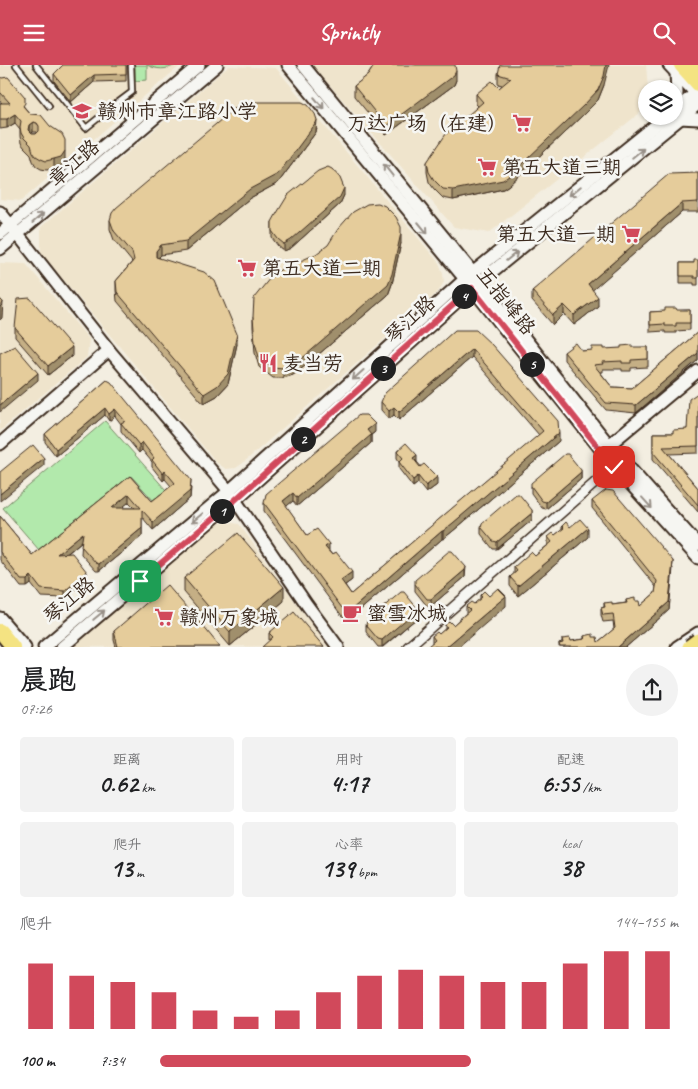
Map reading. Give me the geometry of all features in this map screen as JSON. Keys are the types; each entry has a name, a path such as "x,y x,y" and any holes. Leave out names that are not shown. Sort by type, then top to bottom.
{"highway":[{"path":"684,646 698,641"}],"main road":[{"name":"章江路","path":"0,249 15,230 133,122 199,65"},
{"name":"章江路","path":"0,234 15,230 217,65"},
{"name":"五指峰路","path":"288,65 610,445 698,545"},
{"name":"五指峰路","path":"303,65 614,467 698,558"},
{"path":"694,65 698,69"},
{"path":"675,67 698,94"},
{"path":"675,67 676,80"},
{"name":"琴江路","path":"683,106 698,94"},
{"path":"683,116 698,119"},
{"name":"琴江路","path":"62,647 472,281 661,125"},
{"path":"0,212 109,350 232,496 338,647"},
{"path":"0,444 109,350"},
{"path":"610,445 698,371"},
{"name":"琴江路","path":"44,647 232,496"},
{"path":"0,618 25,647"},
{"path":"0,631 14,647"},
{"path":"684,646 698,631"}],"street":[{"path":"408,647 614,467"}],"lane":[{"path":"16,65 49,106"},
{"path":"36,65 86,128 132,92 132,65"},
{"path":"116,104 133,122"}],"shaded area":[{"path":"0,65 181,65 21,201 0,199"},
{"name":"第五大道三期","path":"312,65 646,65 647,80 638,80 638,114 489,233 454,227"},
{"name":"第五大道二期","path":"229,66 276,68 439,263 444,282 438,292 243,463 236,468 226,469 217,463 41,253 41,227"},
{"path":"0,263 26,264 89,339 87,357 0,431"},
{"path":"225,522 239,524 327,646 71,647 217,524"}],"green space":[{"path":"135,65 147,65 147,80 135,81"},
{"path":"147,65 176,65 162,69"},
{"path":"105,421 166,490 154,501 131,476 39,550 3,508"}],"building":[{"path":"63,65 126,65 126,74 94,75 71,95 54,74"},
{"path":"374,65 455,65 456,71 454,75 386,126 354,86 368,75"},
{"name":"万达广场（在建）","path":"500,65 606,65 598,90 509,176 503,180 453,190 443,189 429,172 427,162 446,134 483,102 476,94 492,81 499,88 511,78 498,74"},
{"path":"0,77 8,77 25,97 23,106 30,114 41,115 50,126 62,134 65,140 65,151 61,157 46,161 36,156 31,145 21,133 21,121 15,114 7,119 0,119 0,103 10,103 0,92","holes":["33,122 37,123 39,131 36,134 32,134 28,130 29,125"]},
{"path":"245,102 302,102 308,105 317,120 278,174 250,189 186,241 161,245 156,251 156,257 204,272 215,281 237,334 228,374 217,386 204,394 117,292 116,281 134,260 132,252 114,231 110,220 116,208 235,108"},
{"path":"328,167 340,178 344,188 340,197 284,244 272,231 272,222 277,213 288,195 318,171"},
{"path":"698,173 698,202 682,203 588,284 598,297 574,315 564,305 553,315 532,291 669,174"},
{"path":"378,203 385,206 396,217 401,227 392,274 388,284 293,365 283,368 273,367 259,357 255,343 254,298 270,278 280,270 316,254 328,245 338,229 353,212 367,204"},
{"path":"694,260 698,260 698,278 694,278 694,276 680,276 680,263 694,263"},
{"path":"30,298 72,347 48,366 15,328 18,299"},
{"path":"665,308 690,310 690,323 676,323 676,326 665,326 665,324 650,325 650,312 665,311"},
{"path":"455,330 476,330 492,345 558,421 559,433 351,610 342,608 264,503 266,494 359,415 366,415 375,424 367,430 371,435 297,498 293,493 283,501 307,535 317,529 329,544 325,547 332,555 336,552 352,572 341,580 351,594 543,431 472,349 399,412 394,407 389,411 381,402 385,393"},
{"path":"698,332 698,353 636,405 606,403 564,352 576,343 582,351 592,350 592,347 604,347 604,349 632,345 632,347 648,347 648,359 631,360 631,363 622,363 622,361 602,362 603,364 594,365 612,387 632,388"},
{"path":"15,346 38,373 0,405 0,353"},
{"path":"107,380 111,382 191,480 190,491 153,522 142,510 142,528 99,564 81,546 83,533 57,554 72,553 87,572 65,591 41,589 31,576 27,580 21,580 0,552 0,516 32,555 130,476 152,501 175,483 165,471 163,474 152,460 154,458 142,442 139,445 121,423 125,421 115,409 109,414 105,408 56,449 45,434","holes":["129,494 141,508 112,508"]},
{"path":"698,393 698,446 663,447 698,488 698,505 653,452 653,433 673,433 673,430 687,429 689,399"},
{"path":"406,443 417,455 413,458 420,467 424,464 437,477 426,486 418,476 413,480 399,462 403,458 397,451"},
{"path":"33,445 44,458 0,494 0,472"},
{"path":"565,454 568,454 581,472 546,502 542,501 531,486 531,483"},
{"path":"606,490 613,491 673,561 669,602 618,647 560,647 559,644 563,643 562,639 570,638 571,641 585,639 584,636 593,634 593,637 597,637 598,642 615,628 613,614 603,615 601,608 605,607 604,603 612,602 612,605 627,603 626,600 635,598 635,601 639,601 640,606 655,593 657,581 592,501"},
{"path":"516,494 519,494 532,510 532,513 497,542 493,541 481,527 482,523"},
{"path":"580,519 588,528 518,586 510,577 517,571 514,567 531,552 535,556 552,542 548,537 553,533 555,535 564,528 562,526 566,522 570,527"},
{"path":"238,533 284,587 230,632 184,578"},
{"path":"449,551 452,551 466,567 465,570 431,599 427,599 415,584 415,580"},
{"name":"赣州万象城","path":"167,585 220,647 118,647 114,631"},
{"path":"498,588 506,596 446,647 428,646 435,640 432,636 437,632 439,634 447,627 445,625 449,621 453,625 470,610 466,606 471,602 474,604 482,597 480,595 484,591 489,596"},
{"path":"401,592 404,592 417,610 382,640 378,639 366,625 367,621"},
{"path":"294,612 324,647 262,647 273,637 269,633"}],"place":[{"name":"赣州市章江路小学","path":"82,111"},
{"name":"万达广场（在建）","path":"522,123"},
{"name":"第五大道三期","path":"487,167"},
{"name":"第五大道一期","path":"631,234"},
{"name":"第五大道二期","path":"247,268"},
{"name":"麦当劳","path":"268,363"},
{"name":"蜜雪冰城","path":"352,613"},
{"name":"赣州万象城","path":"164,617"}],"route":[{"path":"140,581 235,500 472,288 614,467"}]}
